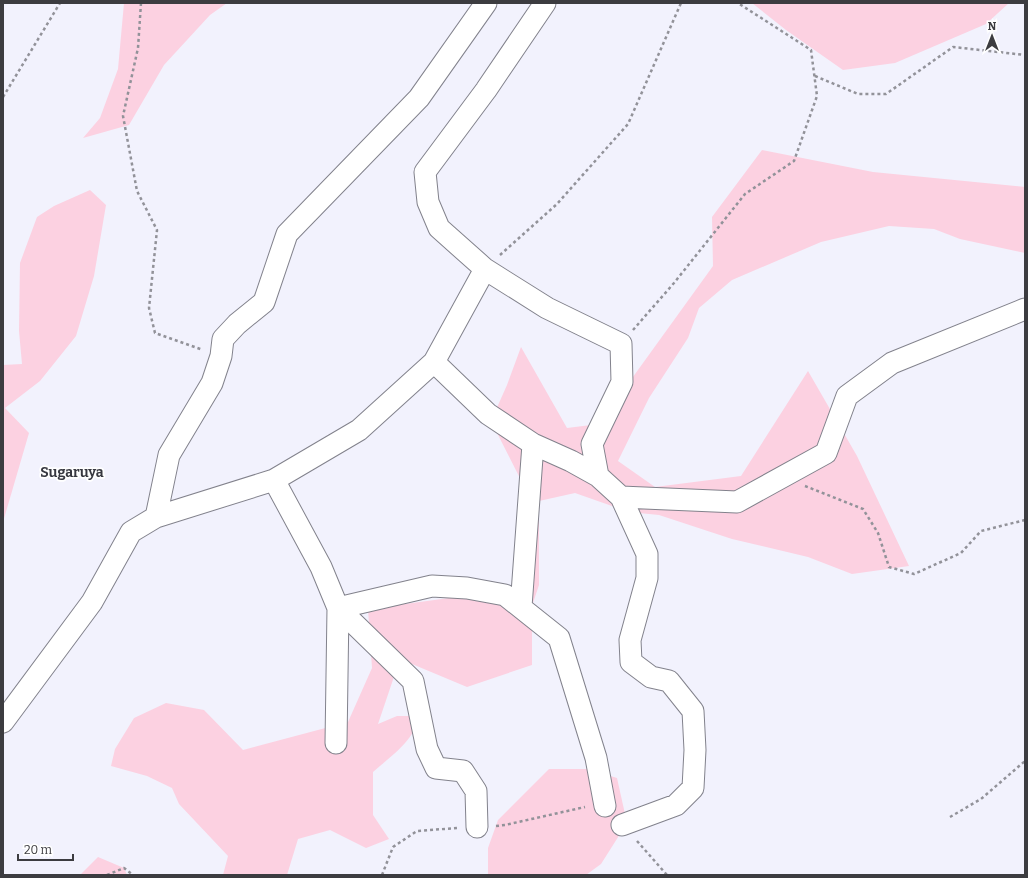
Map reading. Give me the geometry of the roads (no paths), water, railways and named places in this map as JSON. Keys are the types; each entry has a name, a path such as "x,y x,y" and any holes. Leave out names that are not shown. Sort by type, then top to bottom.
{"street":[{"path":"156,517 169,455 212,383 221,356 223,339 237,324 264,302 287,234 418,98 486,3"},
{"path":"545,3 486,90 425,172 428,202 439,228 485,269 547,308 621,344 622,382 592,444 598,476"},
{"path":"3,722 92,602 131,532 156,517 274,480 358,430 434,362 485,269"},
{"path":"620,497 737,502 826,454 847,396 892,363 1025,309"},
{"path":"434,362 488,414 533,444 570,460 598,476 620,497 647,554 647,578 630,640 631,662 651,677 669,681 693,711 695,750 693,788 676,806 622,825"},
{"path":"520,607 533,444"},
{"path":"274,480 321,567 338,608 413,681 427,748 436,768 463,771 476,791 477,827"},
{"path":"338,608 432,586 467,588 505,595 559,638 596,758 605,806"},
{"path":"336,743 338,608"}],"district":[{"name":"Sugaruya","path":"72,472"}]}
